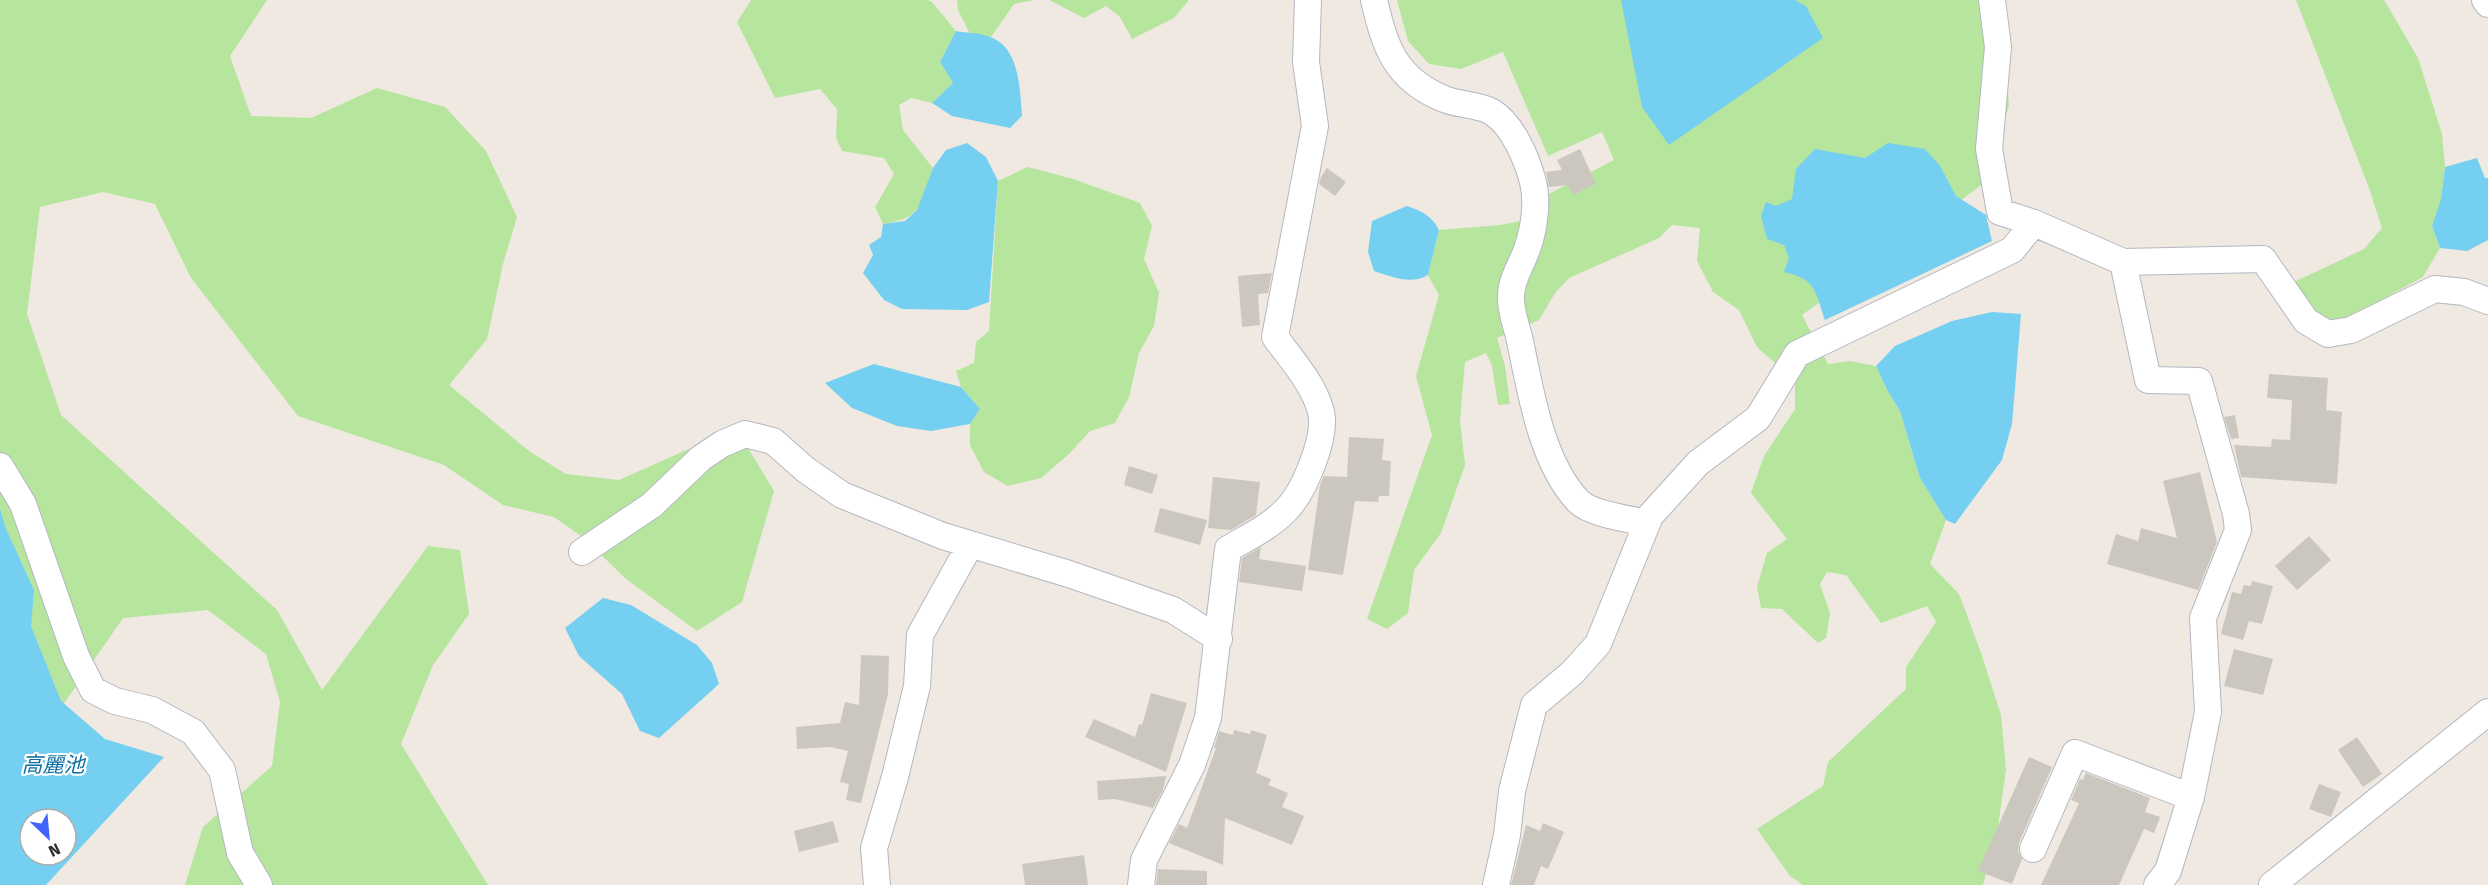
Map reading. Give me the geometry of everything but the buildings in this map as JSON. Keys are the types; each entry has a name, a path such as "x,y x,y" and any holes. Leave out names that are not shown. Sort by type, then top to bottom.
{"street":[{"path":"1141,885 1144,860 1192,765 1209,718 1220,639 1228,549 1267,527 1288,509 1314,464 1320,440 1321,412 1306,380 1275,337 1315,126 1306,62 1308,0"},
{"path":"1374,0 1384,42 1396,63 1419,86 1445,100 1492,112 1507,126 1521,150 1533,182 1536,204 1528,247 1515,277 1511,296 1533,394 1534,416 1554,465 1579,503 1605,514 1647,523"},
{"path":"1992,0 1998,47 1989,149 2000,212 2034,223 2123,262 2264,259 2306,321 2328,334 2351,330 2435,290 2464,292 2488,301"},
{"path":"2485,0 2488,4"},
{"path":"1496,885 1507,835 1512,791 1534,705 1572,673 1598,644 1650,516 1698,463 1758,418 1797,354 2012,250 2034,223"},
{"path":"2123,262 2148,380 2199,381 2236,514 2238,530 2203,618 2208,712 2191,797 2168,871 2157,885"},
{"path":"582,552 652,505 701,458 722,444 745,434 773,441 806,470 842,495 943,536 1069,574 1173,610 1220,639"},
{"path":"0,466 23,504 76,656 93,690 115,701 152,710 193,732 222,770 240,853 259,885"},
{"path":"877,885 874,848 896,777 916,686 920,635 970,545"},
{"path":"2272,885 2488,712"},
{"path":"2033,849 2075,753 2191,797"}],"green space":[{"path":"0,0 267,0 230,56 251,116 311,118 377,88 445,107 486,151 517,217 503,264 487,339 449,385 529,451 566,474 619,480 736,428 774,491 742,602 697,631 626,579 584,538 554,517 503,505 444,465 298,416 191,278 155,204 103,192 40,207 27,314 61,415 277,610 322,690 428,546 460,550 469,614 433,665 401,744 488,885 185,885 203,827 272,766 280,702 266,654 208,610 123,618 0,796"},
{"path":"751,0 928,0 956,31 940,62 953,83 932,103 911,98 899,105 903,130 933,168 922,200 913,213 906,218 883,224 875,207 894,174 884,158 842,151 836,138 837,109 820,89 775,98 737,22"},
{"path":"957,0 1034,0 1014,4 991,37 970,34 958,10"},
{"path":"1049,0 1189,0 1174,18 1132,39 1120,17 1106,6 1084,18"},
{"path":"1397,0 2001,0 2009,105 1987,181 1802,315 1828,364 1850,361 1876,366 1900,411 1920,478 1946,520 1930,564 1959,594 2001,715 2006,769 1998,827 1983,885 1803,885 1790,876 1757,829 1823,786 1828,762 1906,689 1906,667 1936,622 1927,606 1881,623 1846,575 1827,572 1820,584 1830,613 1826,638 1818,643 1782,609 1761,608 1757,587 1767,553 1787,539 1751,493 1764,456 1795,409 1795,381 1757,347 1739,310 1713,292 1697,261 1700,228 1672,225 1659,238 1569,278 1555,293 1539,320 1497,338 1505,366 1510,404 1498,405 1492,366 1486,353 1465,362 1460,420 1465,465 1441,533 1414,570 1408,613 1387,629 1367,619 1432,435 1416,376 1439,295 1428,275 1439,230 1501,225 1540,217 1545,196 1614,160 1602,132 1548,156 1503,52 1461,69 1429,64 1408,41"},
{"path":"2296,0 2384,0 2418,58 2442,134 2445,167 2441,199 2432,226 2440,248 2423,277 2346,319 2327,319 2320,316 2307,305 2292,283 2364,249 2382,228 2369,188"},
{"path":"1028,167 1073,179 1140,203 1152,226 1144,259 1159,293 1154,326 1139,353 1129,397 1115,423 1090,431 1069,454 1041,478 1008,486 984,472 970,445 970,424 980,409 961,387 956,371 974,363 976,342 989,331 998,181"}],"water":[{"path":"1621,0 1795,0 1806,6 1823,38 1669,145 1642,107"},
{"path":"956,31 990,37 1000,42 1013,60 1019,83 1022,116 1010,128 952,116 932,103 953,83 940,62"},
{"path":"967,143 986,157 998,181 989,302 967,310 902,309 884,300 863,273 873,255 869,245 881,237 883,224 905,221 917,210 933,168 946,150"},
{"path":"1888,143 1925,149 1940,166 1956,196 1986,215 1992,241 1825,320 1816,294 1809,283 1784,272 1789,258 1784,245 1767,239 1761,216 1766,202 1776,206 1792,199 1796,169 1815,149 1865,158"},
{"path":"2477,158 2485,178 2488,178 2488,240 2467,251 2440,248 2432,226 2441,199 2445,167"},
{"path":"1407,206 1426,215 1439,230 1428,275 1408,280 1374,271 1368,252 1372,221"},
{"path":"1992,312 2021,314 2012,424 2002,460 1955,524 1946,520 1920,478 1900,411 1876,366 1895,346 1952,321"},
{"path":"874,364 961,387 980,409 970,424 931,431 897,426 852,408 825,383"},
{"name":"高麗池","path":"0,509 6,529 34,590 31,626 61,701 105,739 164,757 78,850 78,807 18,807 18,867 63,867 46,885 0,885"},
{"path":"603,598 631,605 697,645 712,663 719,684 659,738 640,731 622,694 579,656 565,628"}]}
